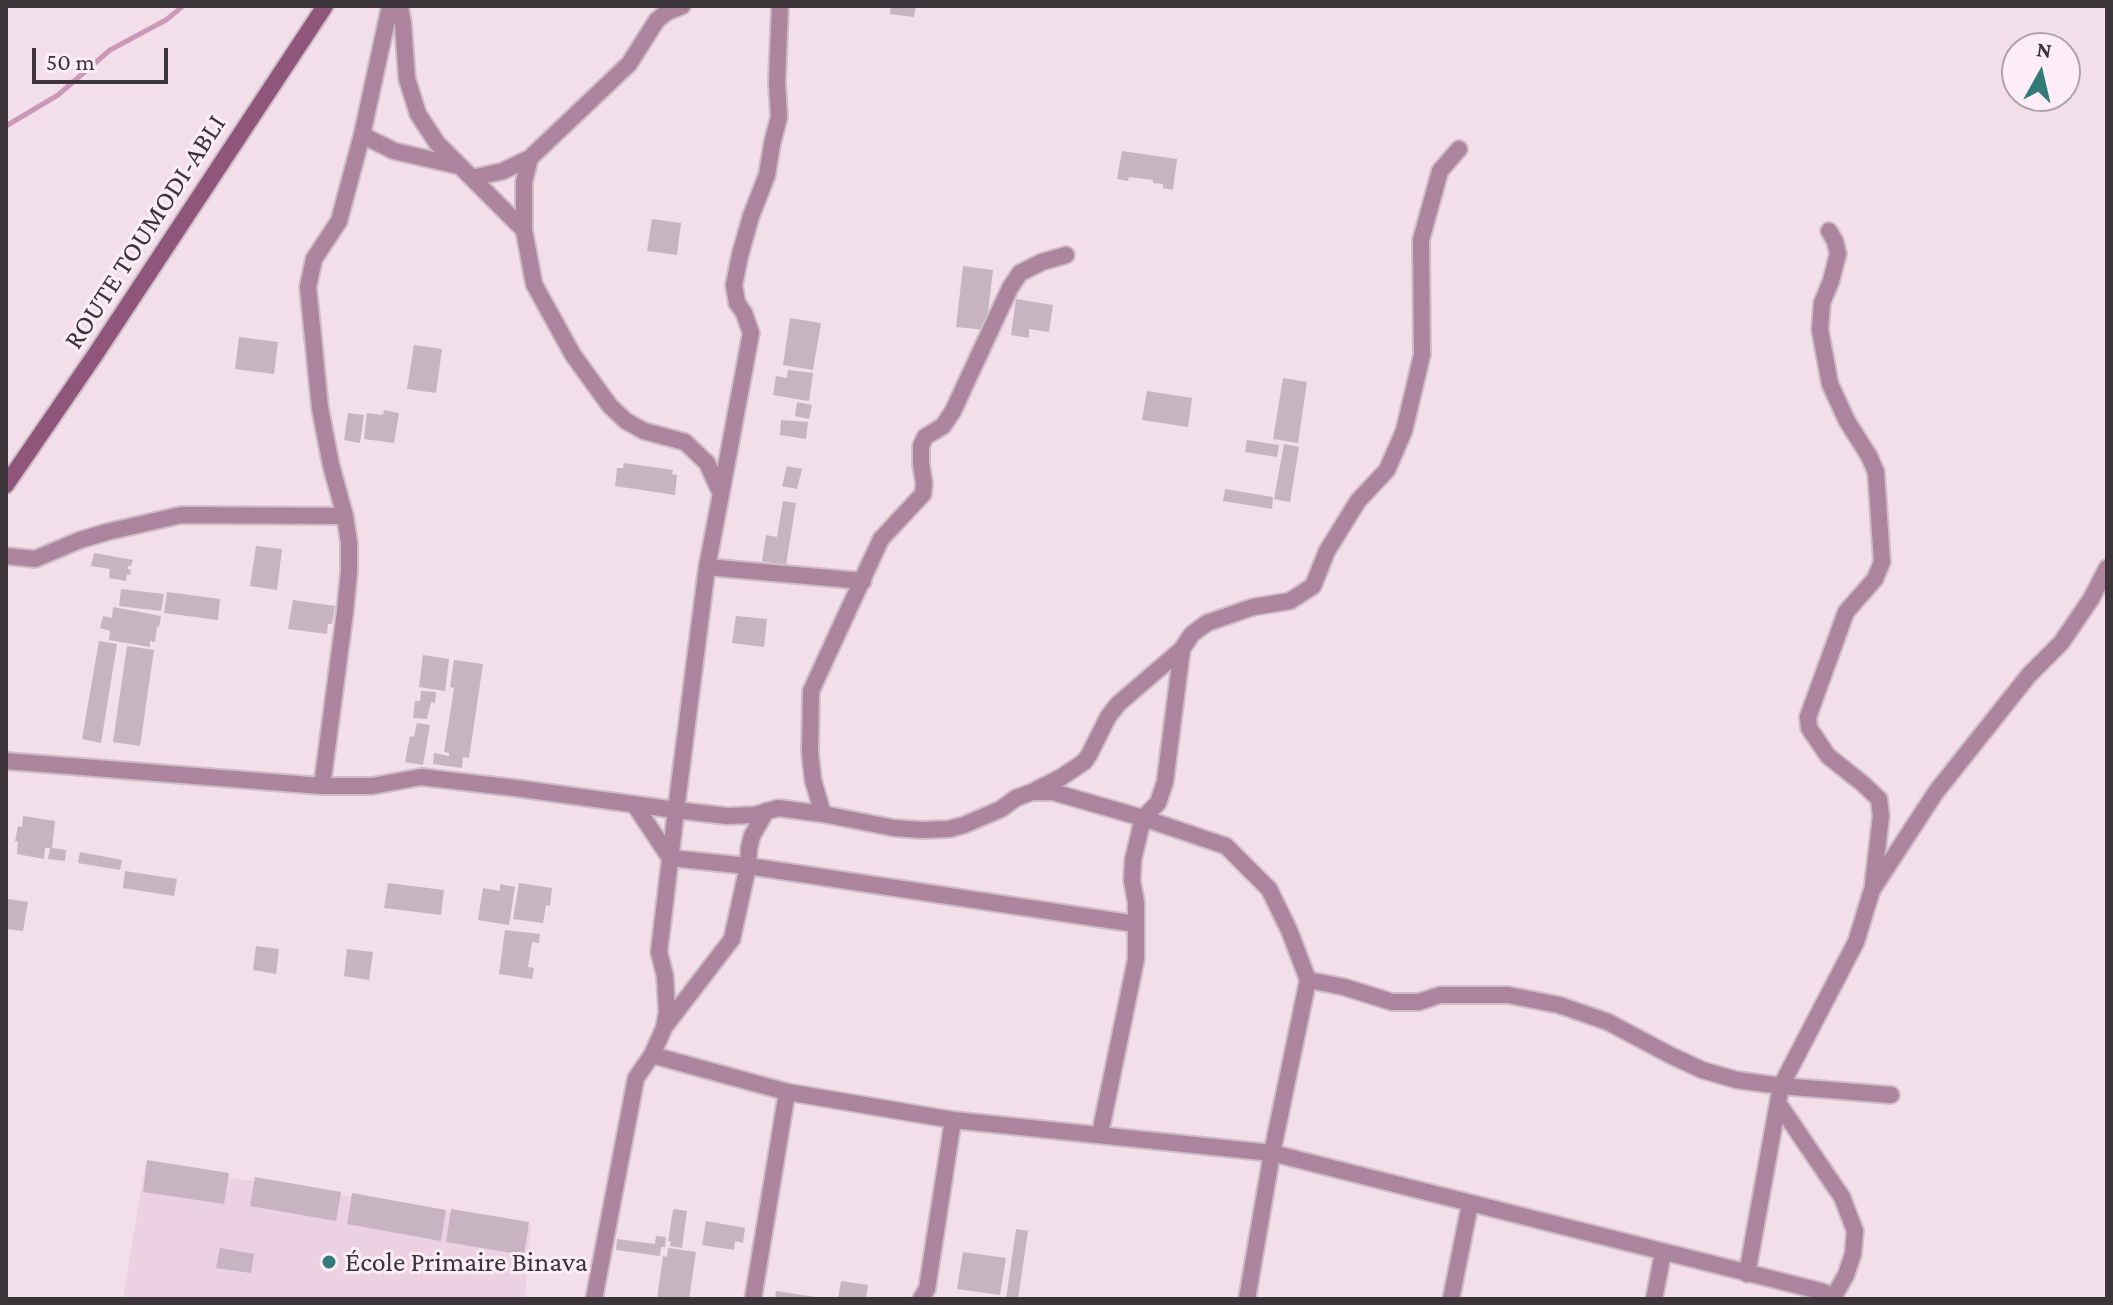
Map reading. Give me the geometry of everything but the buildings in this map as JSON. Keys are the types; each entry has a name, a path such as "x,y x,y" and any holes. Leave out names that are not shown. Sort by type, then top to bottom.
{"street":[{"name":"ROUTE TOUMODI-ABLI","path":"6,485 325,6"},
{"path":"322,786 349,572 349,543 320,408 308,287 314,259 339,221 362,135 390,6"},
{"path":"400,6 407,79 418,114 437,143 524,230"},
{"path":"472,178 503,171 530,158 629,64 657,20 682,6"},
{"path":"594,1299 636,1078 652,1055 664,1028 667,1012 659,952 707,567 751,333 737,303 734,285 751,216 767,175 779,117 780,6"},
{"path":"362,135 394,151 459,166"},
{"path":"6,761 322,786 372,786 421,777 727,816 755,815 778,808 894,828 949,829 964,825 1001,809 1084,762 1118,704 1182,649 1192,634 1207,623 1253,607 1290,601 1313,586 1327,551 1358,501 1387,470 1404,431 1422,355 1421,240 1440,171 1459,149"},
{"path":"530,158 524,182 524,230 534,284 573,355 610,406 626,421 644,431 685,442 707,463 721,494"},
{"path":"1747,1274 1779,1094 1856,942 1872,890 1881,816 1879,799 1828,756 1809,728 1808,717 1846,612 1875,579 1882,562 1876,472 1830,384 1820,330 1822,303 1838,254 1829,231"},
{"path":"823,814 813,780 810,753 811,691 881,539 923,494 921,446 925,437 943,426 953,411 1010,288 1020,273 1066,255"},
{"path":"6,556 35,559 107,532 181,515 345,516"},
{"path":"707,567 863,581"},
{"path":"1872,890 1936,792 2029,675 2061,643 2091,599 2107,568"},
{"path":"1100,1134 1136,959 1133,860 1143,818 1158,803 1165,782 1182,649"},
{"path":"1032,792 1053,792 1226,846 1269,889 1289,930 1308,980 1272,1153 1247,1299"},
{"path":"634,804 670,858"},
{"path":"664,1028 732,939 752,836 766,811"},
{"path":"670,858 748,866 1136,924"},
{"path":"1308,980 1392,1002 1419,1002 1440,995 1508,995 1559,1005 1608,1022 1702,1070 1779,1094 1891,1095"},
{"path":"652,1055 787,1092 953,1120 1272,1153 1834,1298 1853,1254 1855,1231 1842,1197 1779,1094"},
{"path":"753,1299 787,1092"},
{"path":"921,1299 927,1289 953,1120"},
{"path":"1451,1299 1470,1204"},
{"path":"1654,1299 1663,1253"}],"shaded area":[{"name":"École Primaire Binava","path":"145,1164 531,1225 525,1299 123,1299"}],"waterway":[{"path":"6,126 58,95 110,50 166,20 183,6"}],"place":[{"name":"École Primaire Binava","path":"329,1262"}]}
